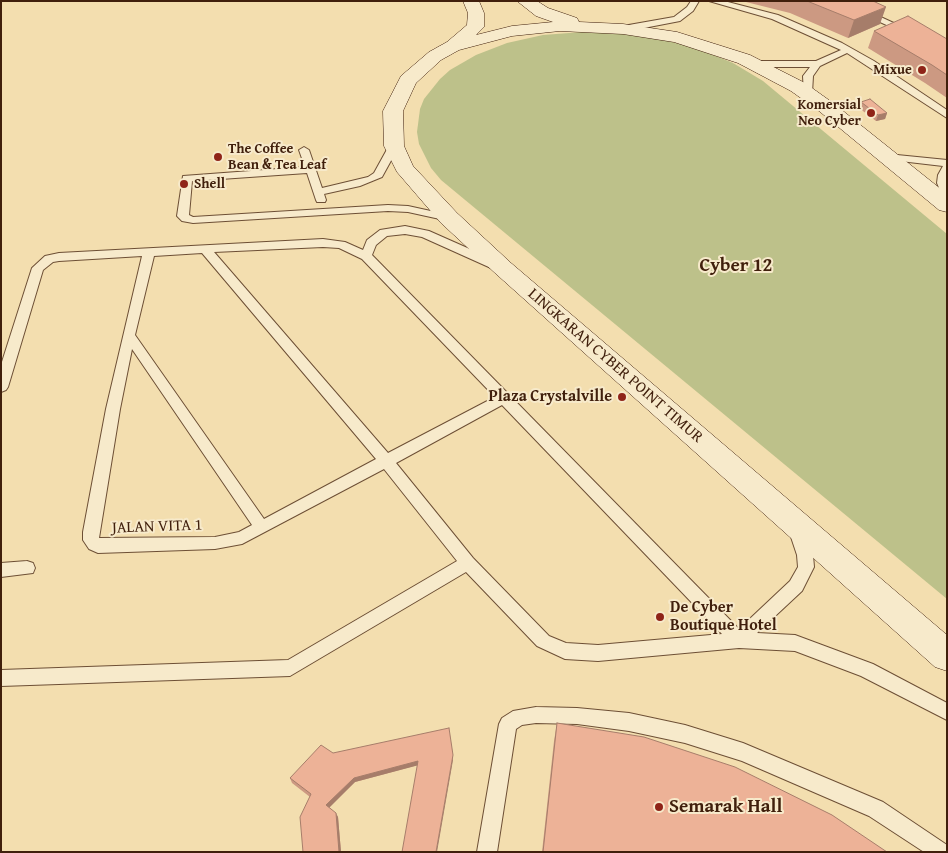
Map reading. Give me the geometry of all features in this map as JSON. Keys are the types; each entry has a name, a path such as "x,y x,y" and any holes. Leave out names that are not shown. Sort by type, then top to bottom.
{"main road":[{"path":"453,46 475,27 476,13 471,1"},
{"path":"525,1 542,12 567,21 594,27"},
{"path":"453,46 485,37 535,28 594,27 677,37 755,64 807,93 947,205"},
{"name":"LINGKARAN CYBER POINT TIMUR","path":"453,46 435,56 408,80 393,111 394,146 404,168 449,218 503,268 631,382 794,521 947,656"}],"lane":[{"path":"623,29 677,19 690,9 695,1"},
{"path":"713,1 775,17 798,26 847,50 895,78 947,115"},
{"path":"838,1 876,16 919,37"},
{"path":"755,64 817,64 847,50"},
{"path":"807,93 808,76 817,64"},
{"path":"317,192 372,179 378,175 394,146"},
{"path":"304,150 317,192 326,212"},
{"path":"887,157 931,163 947,163"},
{"path":"947,168 942,183 947,195"},
{"path":"310,170 187,178 183,216 186,219 193,220 398,209 449,218"},
{"path":"366,256 371,243 377,238 384,234 405,230 425,234 503,268"},
{"path":"1,387 38,268 44,262 59,257 332,243 366,256 739,640"},
{"path":"205,249 387,462 468,563 543,641 565,651 598,653 739,640 794,643 867,670 947,712"},
{"path":"149,252 129,335 262,528"},
{"name":"JALAN VITA 1","path":"129,335 113,409 91,540 94,544 103,546 222,542 242,538 504,398"},
{"path":"739,640 796,586 806,567 805,555 794,521"},
{"path":"1,678 290,668 468,563"},
{"path":"1,570 27,568"},
{"path":"487,852 508,724 519,718 536,715 577,716 629,722 685,734 743,752 876,809 941,852"}],"green space":[{"path":"582,32 622,33 661,39 699,49 733,63 763,81 947,234 947,599 441,180 431,168 419,144 417,132 420,109 424,99 440,79 450,70 476,55 507,43 543,35"}],"building":[{"path":"807,1 873,1 886,7 854,20"},
{"path":"908,16 947,39 947,75 874,31"},
{"path":"870,99 887,113 878,115 861,102"},
{"name":"Semarak Hall","path":"557,723 644,737 735,767 832,815 887,852 543,852"},
{"path":"449,728 453,755 436,852 402,852 418,761 354,778 326,805 336,813 339,852 303,852 300,817 311,794 290,778 321,745 333,753"}],"place":[{"name":"Mixue","path":"922,70"},
{"name":"Komersial Neo Cyber","path":"871,113"},
{"name":"The Coffee Bean & Tea Leaf","path":"218,157"},
{"name":"Shell","path":"184,184"},
{"name":"Plaza Crystalville","path":"622,397"},
{"name":"De Cyber Boutique Hotel","path":"660,617"},
{"name":"Semarak Hall","path":"659,807"}],"district":[{"name":"Cyber 12","path":"736,266"}]}
